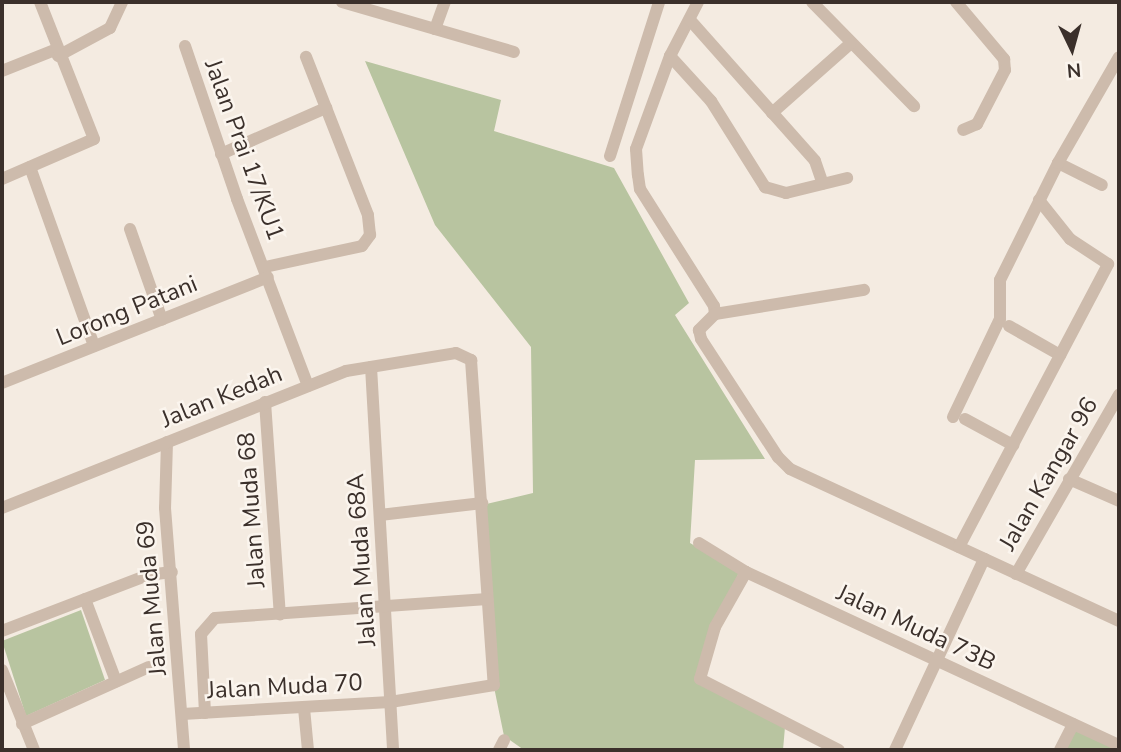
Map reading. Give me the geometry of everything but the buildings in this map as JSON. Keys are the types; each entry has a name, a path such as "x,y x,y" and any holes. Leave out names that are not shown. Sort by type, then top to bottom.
{"street":[{"path":"2,179 93,139 57,53 40,2"},
{"path":"2,71 57,53 110,27 122,2"},
{"path":"435,29 445,2"},
{"path":"610,156 659,2"},
{"path":"698,2 670,56 636,149 640,189 691,264 715,314"},
{"path":"812,2 850,44 914,106"},
{"path":"956,2 1003,59 1004,70 977,124 963,130"},
{"path":"342,3 514,52"},
{"path":"690,20 815,161 823,184"},
{"path":"772,113 850,44"},
{"name":"Jalan Prai 17/KU1","path":"185,46 220,154 307,386"},
{"path":"670,56 711,102 765,187 786,193 846,178"},
{"path":"220,154 326,108 306,57"},
{"path":"1013,445 959,418 1000,319 998,288 1058,163 1119,57"},
{"name":"Lorong Patani","path":"2,383 162,320 266,272 369,240 368,215 326,108"},
{"path":"1058,163 1102,185"},
{"path":"30,167 94,346"},
{"path":"958,547 1108,262 1070,239 1039,200"},
{"path":"130,229 162,320"},
{"path":"864,290 715,314 699,330 701,339 783,464 1119,621"},
{"path":"1009,326 1060,355"},
{"name":"Jalan Kedah","path":"2,508 307,386 371,367 465,354 471,360 482,503"},
{"name":"Jalan Muda 68A","path":"371,367 387,607 393,750"},
{"name":"Jalan Kangar 96","path":"1016,574 1119,395"},
{"name":"Jalan Muda 68","path":"265,402 280,614"},
{"name":"Jalan Muda 69","path":"167,442 165,508 184,750"},
{"path":"1069,479 1119,501"},
{"path":"205,713 201,634 206,625 215,618 487,599 482,503 380,515"},
{"name":"Jalan Muda 73B","path":"699,543 746,572 1119,745"},
{"path":"895,750 984,559"},
{"path":"2,631 148,575 172,572"},
{"path":"746,572 706,654 699,676 708,686 839,750"},
{"path":"85,599 116,681"},
{"name":"Jalan Muda 70","path":"182,714 390,702 491,687 494,681 487,599"},
{"path":"22,724 149,667"},
{"path":"2,670 34,750"},
{"path":"304,708 308,750"},
{"path":"1060,750 1073,724"}],"green space":[{"path":"365,61 501,100 494,131 614,168 689,303 675,315 765,459 695,460 690,543 739,572 698,674 785,727 783,750 524,750 504,736 495,692 482,505 533,493 531,347 435,225"},
{"path":"81,610 105,680 26,716 2,641"},
{"path":"1073,724 1119,750 1060,750"}]}
